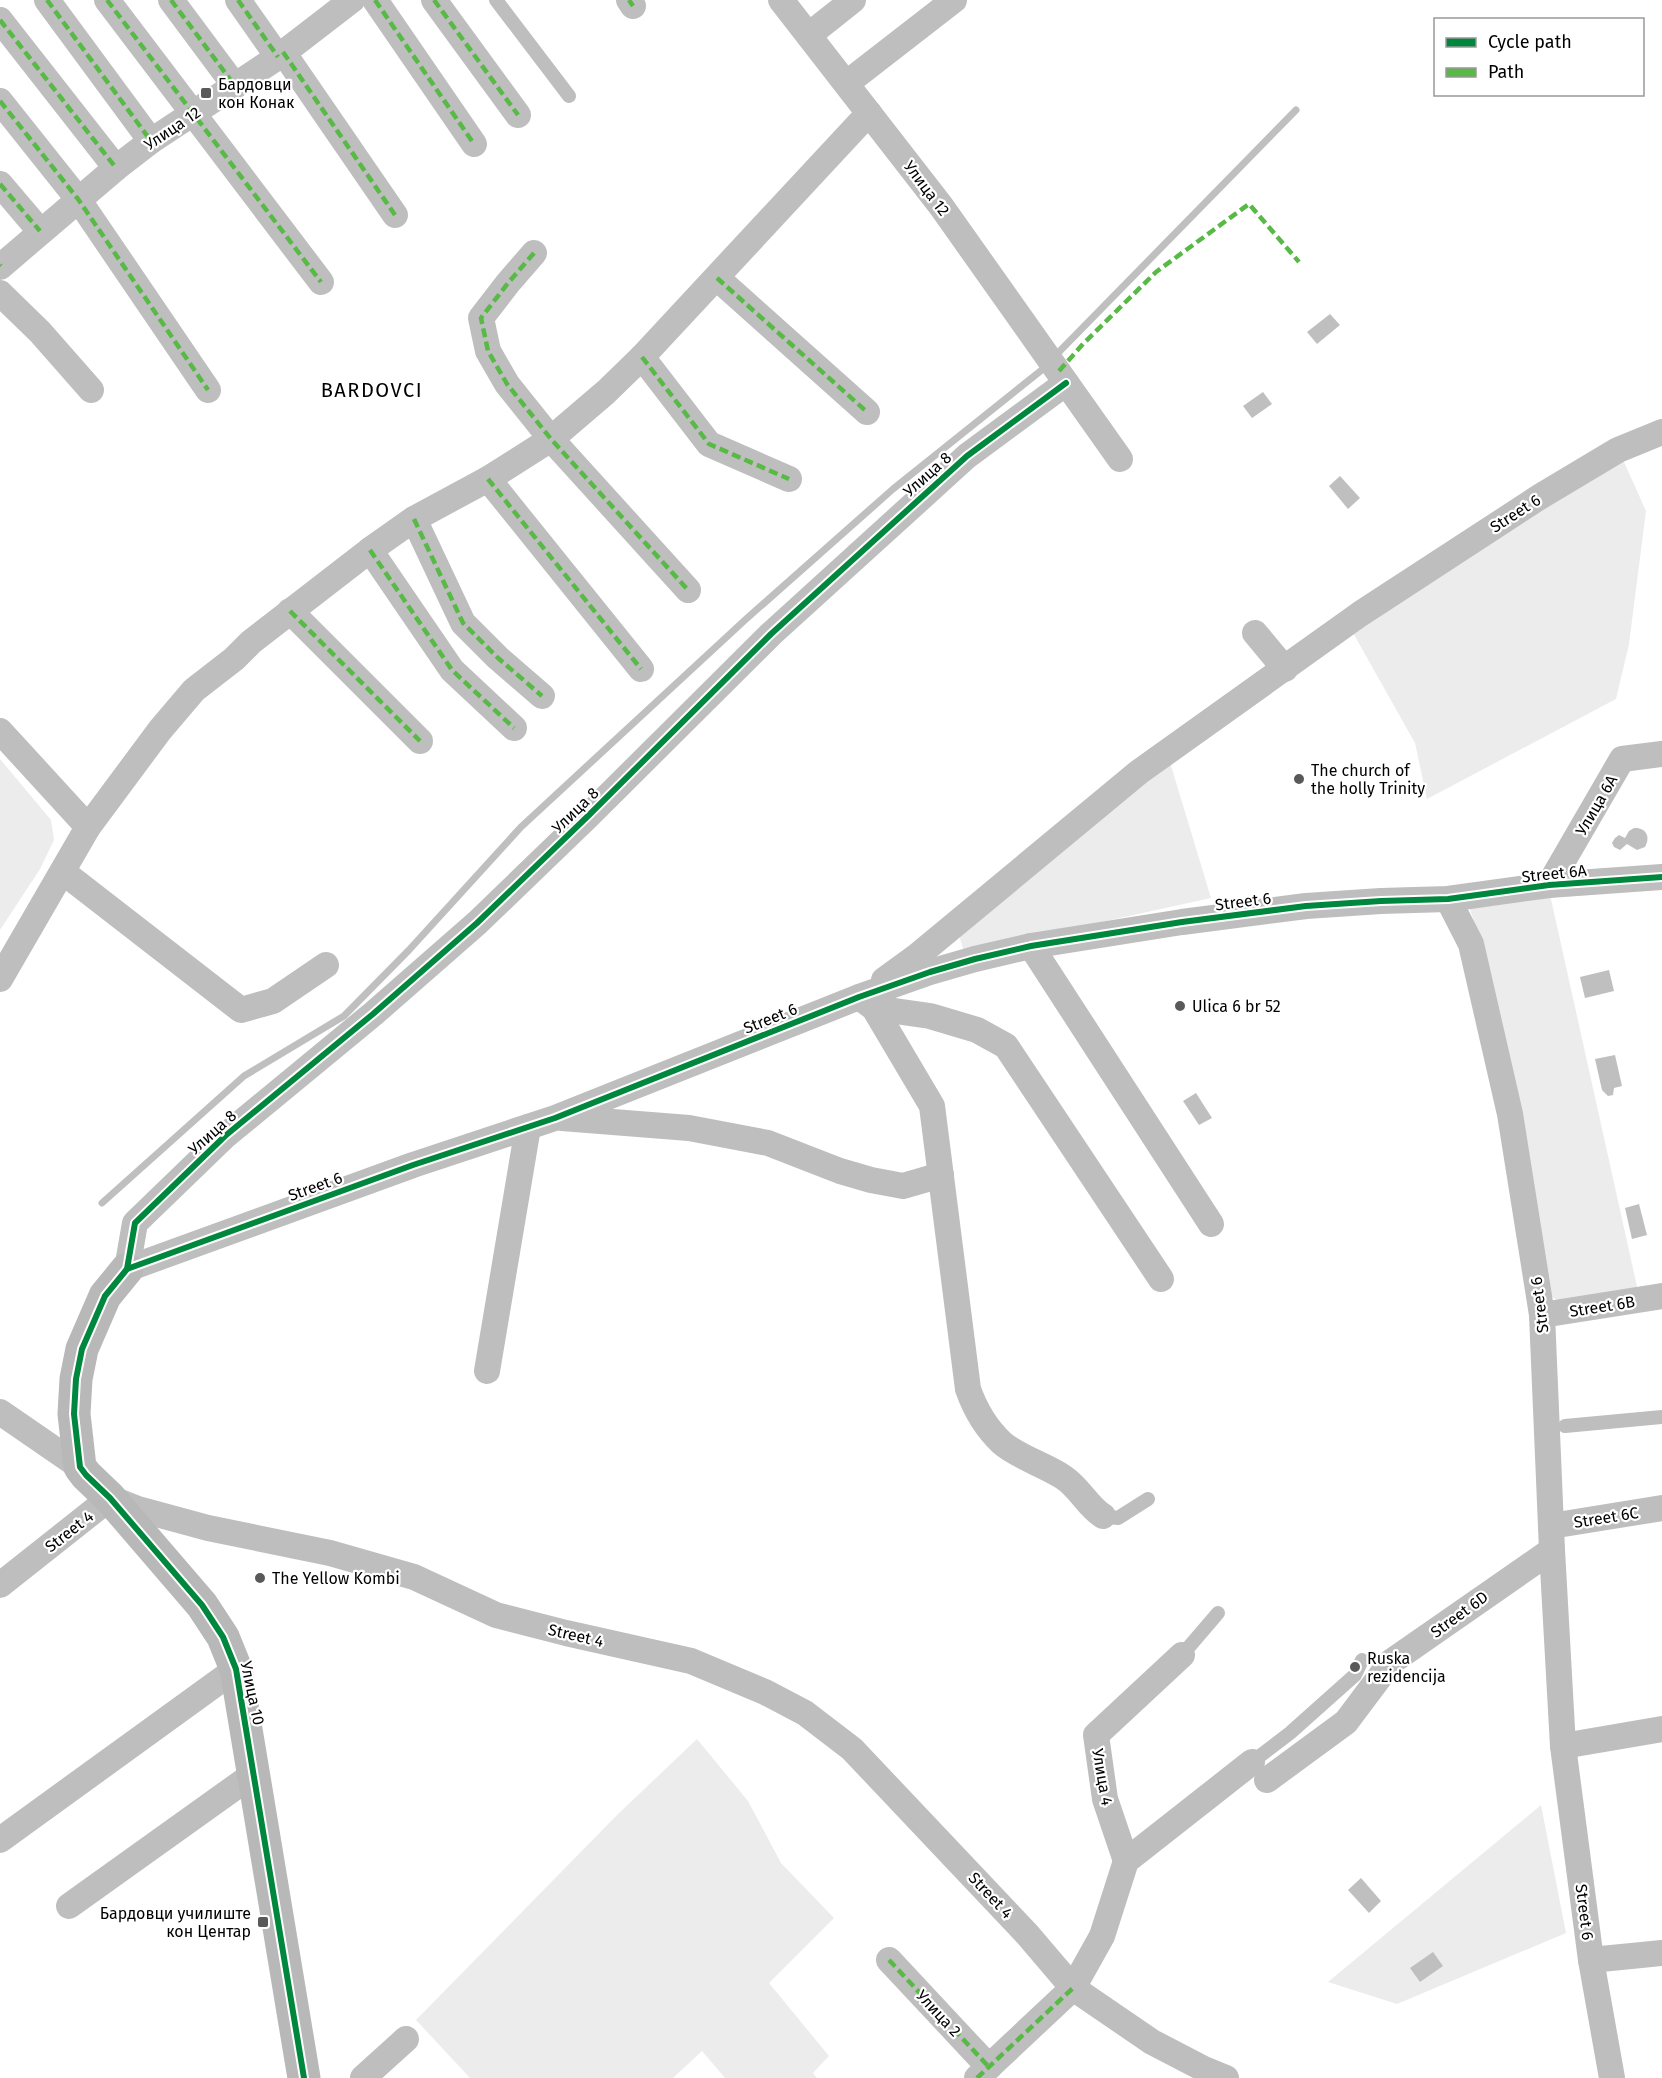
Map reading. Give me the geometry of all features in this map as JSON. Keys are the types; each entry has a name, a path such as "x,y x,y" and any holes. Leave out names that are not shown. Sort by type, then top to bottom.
{"street":[{"path":"47,0 152,141"},
{"path":"107,0 321,282"},
{"path":"171,0 235,86"},
{"path":"238,0 280,54 395,215"},
{"name":"Улица 12","path":"0,266 116,168 280,54 352,0"},
{"path":"375,0 474,144"},
{"path":"434,0 518,115"},
{"name":"Улица 12","path":"781,0 941,206 1066,383"},
{"path":"809,35 854,0"},
{"path":"847,83 954,0"},
{"path":"0,20 116,168"},
{"path":"0,101 78,199 208,390"},
{"path":"0,979 87,827 160,730 194,690 290,611 370,550 414,519 488,479 551,439 606,392 717,278 869,113"},
{"path":"0,184 40,231"},
{"path":"534,253 507,283 481,318 488,351 507,384 551,439 688,590"},
{"path":"717,278 867,412"},
{"path":"0,292 40,332 91,390"},
{"path":"642,357 709,444 789,479"},
{"path":"1066,383 1120,459"},
{"name":"Улица 8","path":"128,1269 135,1223 225,1136 374,1014 477,923 771,634 959,464 1066,383"},
{"name":"Street 6","path":"866,1003 926,949 1140,772 1360,614 1541,496 1618,450 1662,432"},
{"path":"488,479 641,669"},
{"path":"414,519 464,623 498,658 542,696"},
{"path":"370,550 452,670 514,728"},
{"path":"290,611 420,741"},
{"path":"1255,633 1285,669"},
{"path":"0,731 87,827"},
{"name":"Улица 6A","path":"1549,885 1622,759 1662,754"},
{"path":"63,872 241,1010 273,1001 326,965"},
{"name":"Street 6A","path":"1448,899 1549,885 1660,883"},
{"name":"Street 6","path":"128,1269 413,1165 555,1118 866,1003 930,972 975,959 1031,946 1182,922 1306,906 1448,899 1471,944 1510,1114 1542,1316 1551,1538 1563,1746 1591,1960 1612,2078"},
{"path":"1031,946 1211,1224"},
{"path":"866,1003 932,1106 968,1389 975,1408 1003,1444 1064,1478 1081,1491 1095,1511 1103,1516"},
{"path":"866,1003 930,1016 977,1030 1006,1046 1161,1279"},
{"path":"555,1118 689,1128 768,1143 840,1171 903,1186 941,1175"},
{"path":"487,1371 528,1127"},
{"path":"80,1467 74,1414 76,1379 82,1349 105,1296 128,1269"},
{"name":"Street 6B","path":"1542,1316 1662,1296"},
{"path":"0,1412 80,1467"},
{"name":"Улица 10","path":"80,1467 110,1498 202,1605 223,1637 236,1669 304,2078"},
{"name":"Street 4","path":"0,1585 110,1498 138,1509 208,1528 330,1553 414,1577 496,1615 691,1661 765,1692 805,1713 852,1749 1027,1934 1073,1988 1152,2042 1226,2078"},
{"name":"Street 6C","path":"1551,1538 1662,1508"},
{"name":"Street 6D","path":"1259,1771 1346,1722 1391,1662 1551,1538"},
{"name":"Улица 4","path":"1126,1861 1105,1799 1096,1735 1182,1655"},
{"path":"0,1840 236,1669"},
{"path":"1563,1746 1662,1729"},
{"path":"1073,1988 1102,1936 1126,1861 1259,1771"},
{"path":"69,1906 255,1773"},
{"path":"1591,1960 1662,1953"},
{"name":"Улица 2","path":"890,1960 983,2072 1073,1988"},
{"path":"363,2078 406,2039"}],"lane":[{"path":"496,0 569,96"},
{"path":"1565,1426 1662,1417"},
{"path":"1103,1516 1118,1518 1148,1499"},
{"path":"1182,1655 1218,1613"},
{"path":"1259,1771 1290,1733 1355,1675 1362,1660"}],"shaded area":[{"path":"1330,314 1340,325 1317,344 1307,332"},
{"path":"1263,392 1272,404 1252,418 1243,406"},
{"path":"1620,453 1646,511 1629,644 1616,699 1427,799 1415,743 1348,624"},
{"path":"1340,476 1360,498 1348,509 1329,486"},
{"path":"0,759 51,820 54,840 40,869 0,930"},
{"path":"1169,759 1211,898 964,952 957,928"},
{"path":"1634,828 1642,829 1646,833 1648,840 1645,847 1637,850 1627,844 1620,850 1614,847 1612,843 1615,838 1619,835 1625,838"},
{"path":"1549,890 1638,1291 1559,1302 1551,1296 1482,944 1468,904"},
{"path":"1609,970 1614,991 1585,998 1580,977"},
{"path":"1615,1055 1622,1086 1614,1088 1613,1095 1608,1096 1602,1090 1595,1059"},
{"path":"1196,1093 1212,1118 1199,1125 1183,1101"},
{"path":"1639,1204 1647,1235 1632,1239 1625,1208"},
{"path":"697,1739 748,1801 781,1863 834,1918 769,1983 829,2056 813,2073 817,2078 725,2078 702,2051 673,2078 470,2078 416,2020 617,1815"},
{"path":"1541,1805 1566,1933 1397,2004 1328,1982"},
{"path":"1361,1878 1381,1901 1369,1913 1348,1890"},
{"path":"1433,1952 1443,1966 1420,1982 1410,1968"}],"waterway":[{"path":"1055,356 1296,110"},
{"path":"102,1203 244,1076 344,1016 409,950 521,827 745,620 893,489 1043,369"}],"marked path":[{"path":"47,0 151,141"},
{"path":"107,0 321,282"},
{"path":"171,0 235,86"},
{"path":"238,0 278,57"},
{"path":"375,0 474,144"},
{"path":"434,0 518,115"},
{"path":"629,0 633,6"},
{"path":"0,20 116,168"},
{"path":"283,52 395,215"},
{"path":"0,101 78,199 208,390"},
{"path":"0,184 40,231"},
{"path":"1059,371 1156,272 1249,204 1299,262"},
{"path":"534,253 481,318 488,351 507,384 551,439 688,590"},
{"path":"717,278 867,412"},
{"path":"642,357 709,444 789,479"},
{"path":"488,479 641,669"},
{"path":"414,519 463,623 498,658 542,696"},
{"path":"370,550 452,670 514,728"},
{"path":"290,611 420,741"},
{"path":"889,1960 989,2067"},
{"path":"977,2078 1073,1988"}],"cycle path":[{"path":"304,2078 236,1669 223,1637 202,1605 110,1498 80,1467 74,1414 76,1379 82,1349 105,1296 127,1269 135,1223 225,1136 373,1014 477,923 771,634 967,456 1066,383"},
{"path":"127,1269 413,1165 555,1118 859,997 975,959 1031,946 1182,922 1306,906 1448,899 1549,885 1662,877"}],"place":[{"name":"Бардовци кон Конак","path":"206,93"},
{"name":"Тhe church of the holly Trinity","path":"1299,779"},
{"name":"Ulica 6 br 52","path":"1180,1006"},
{"name":"The Yellow Kombi","path":"260,1578"},
{"name":"Ruska rezidencija","path":"1355,1667"},
{"name":"Бардовци училиште кон Центар","path":"263,1922"}],"district":[{"name":"BARDOVCI","path":"372,390"}]}
